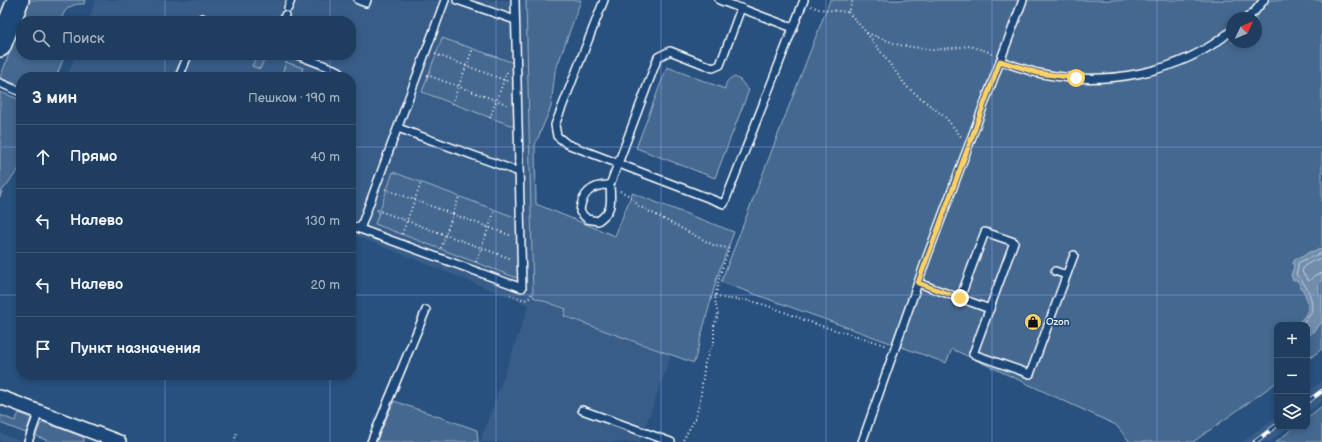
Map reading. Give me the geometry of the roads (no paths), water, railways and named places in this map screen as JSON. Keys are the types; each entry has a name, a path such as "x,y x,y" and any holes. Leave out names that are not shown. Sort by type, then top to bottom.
{"main road":[{"path":"0,46 18,0"}],"street":[{"path":"0,397 119,442"}],"lane":[{"path":"285,14 290,0"},
{"path":"358,0 366,3 367,0"},
{"path":"360,229 445,0"},
{"path":"457,0 516,20"},
{"path":"356,227 522,288 515,0"},
{"path":"604,0 555,125 557,136 567,144 618,162 724,204 804,0"},
{"path":"719,0 793,28"},
{"path":"862,442 918,283 1023,0"},
{"path":"1254,12 1264,0"},
{"path":"610,186 596,186 585,194 580,203 580,212 587,220 598,221 607,214 611,202 610,186 658,57 670,51 713,68 720,65 741,8"},
{"path":"1000,61 1038,73 1076,78 1116,78 1154,70 1191,56 1226,35"},
{"path":"181,72 186,60"},
{"path":"310,60 338,72"},
{"path":"0,83 16,90"},
{"path":"398,128 519,172"},
{"path":"960,298 985,232 1014,242 974,354 1030,374 1074,255"},
{"path":"1055,271 1066,275"},
{"path":"918,283 990,309"},
{"path":"371,442 426,310"},
{"path":"582,410 671,442"},
{"path":"28,442 39,412"}],"water":[{"path":"1322,249 1322,280 1319,284 1319,294 1322,295 1322,322 1310,335 1310,322 1300,322 1307,312 1307,299 1297,280 1293,280 1291,275 1294,267 1293,263 1296,258 1302,257 1309,252"}],"railway":[{"path":"1310,400 1322,391"},
{"path":"1255,442 1274,427"}],"place":[{"name":"Ozon","path":"1033,322"}]}
